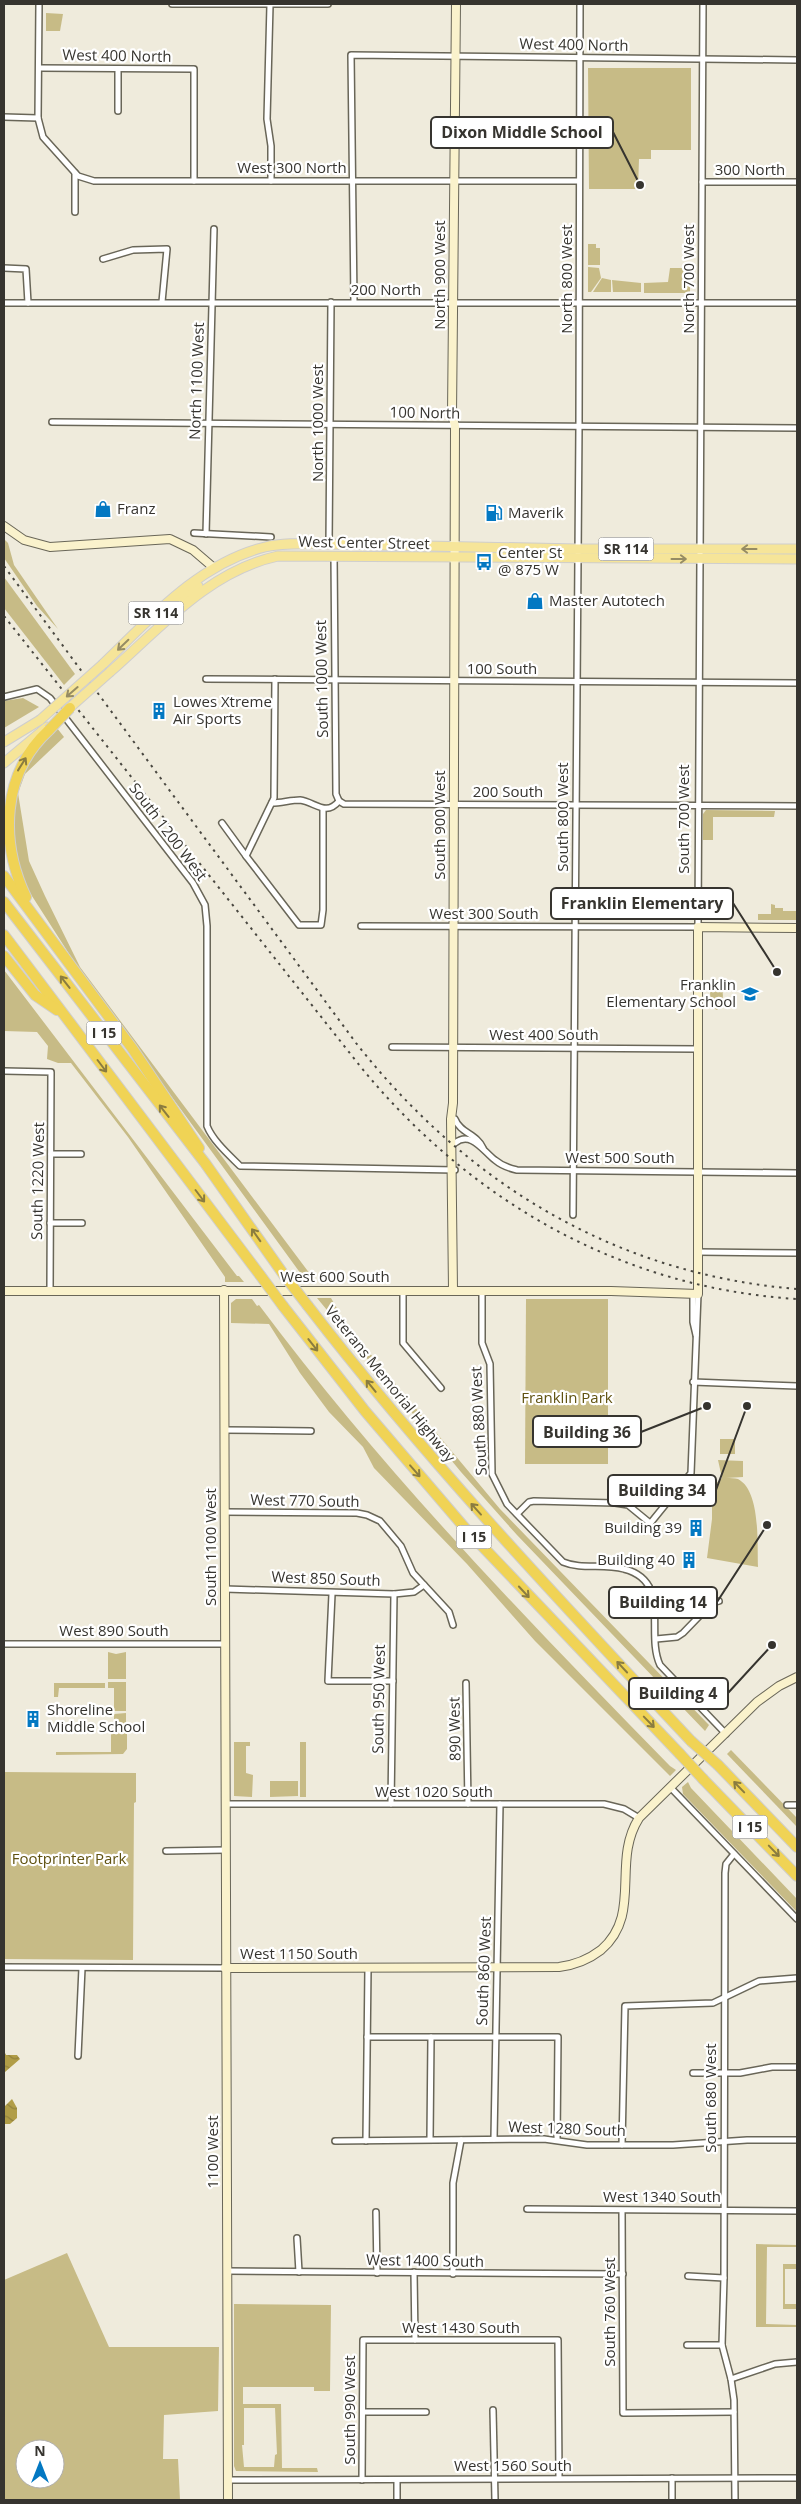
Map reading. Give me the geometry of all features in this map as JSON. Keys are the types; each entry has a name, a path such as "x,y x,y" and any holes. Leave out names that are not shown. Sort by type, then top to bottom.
{"highway":[{"path":"54,943 14,874 7,851 5,826 8,795 18,771 45,726 70,708"},
{"path":"4,876 165,1094 197,1142 205,1163"},
{"name":"Veterans Memorial Highway","path":"4,902 205,1163 284,1275 442,1472 691,1741 718,1765 797,1847"},
{"name":"I 15","path":"4,935 283,1306 365,1411 449,1510 546,1615 797,1876"},
{"path":"4,956 35,995 62,1013"}],"main road":[{"name":"West Center Street","path":"4,763 45,726 103,664 177,595 231,558 266,546 290,544 456,547 577,554"},
{"name":"West Center Street","path":"70,708 199,594 226,574 260,560 282,556 334,555 456,558 577,554 700,554 797,549"},
{"path":"114,669 155,624 212,576 214,568 223,569 269,554 282,556"},
{"name":"West Center Street","path":"700,554 797,559"},
{"name":"West Center Street","path":"4,742 45,726"}],"street":[{"path":"4,117 38,118 40,4"},
{"path":"172,4 328,4"},
{"name":"North 900 West","path":"456,4 452,414 455,426 456,547"},
{"name":"North 800 West","path":"577,554 580,302 580,4"},
{"name":"North 700 West","path":"700,554 703,4"},
{"path":"270,5 267,118 271,146 271,180"},
{"name":"West 400 North","path":"352,181 351,56 797,60"},
{"name":"West 400 North","path":"40,68 194,69 194,181"},
{"path":"118,69 118,111"},
{"name":"West 300 North","path":"38,118 43,138 75,173 83,179 94,181 579,181"},
{"path":"75,173 75,212"},
{"path":"352,181 354,187 354,302"},
{"name":"300 North","path":"702,182 797,182"},
{"name":"North 1100 West","path":"206,534 214,229"},
{"path":"103,259 133,250 167,249 162,302"},
{"path":"4,268 26,269 28,303"},
{"name":"North 1000 West","path":"330,544 332,302"},
{"name":"200 North","path":"4,303 797,303"},
{"name":"100 North","path":"52,422 797,428"},
{"path":"4,526 24,540 50,547 170,539 193,550 214,568"},
{"path":"194,533 271,537"},
{"name":"South 900 West","path":"453,1290 456,547"},
{"name":"South 800 West","path":"574,1215 577,554"},
{"name":"South 700 West","path":"695,1292 698,1252 696,1234 696,1171 700,554"},
{"name":"South 1000 West","path":"334,555 336,794 339,801"},
{"name":"100 South","path":"206,679 797,684"},
{"path":"246,856 274,798 274,679"},
{"name":"South 1200 West","path":"4,697 37,689 50,698 192,882 205,905 208,926 207,1126 210,1133 240,1166 453,1170"},
{"path":"272,803 298,800 323,809 336,805 339,801"},
{"name":"200 South","path":"339,801 344,804 797,806"},
{"path":"222,823 299,925 321,925 323,910 323,809"},
{"name":"West 300 South","path":"361,926 698,928"},
{"path":"698,928 797,928"},
{"name":"West 400 South","path":"392,1047 697,1049"},
{"name":"South 1220 West","path":"4,1071 51,1072 50,1290"},
{"name":"South 900 West","path":"453,1103 455,1119 453,1170"},
{"path":"455,1119 460,1128 476,1137 484,1148"},
{"name":"West 500 South","path":"455,1143 467,1139 484,1148 497,1162 510,1169 797,1172"},
{"path":"51,1154 81,1154"},
{"path":"50,1223 82,1224"},
{"name":"South 700 West","path":"644,1531 691,1473 696,1336 693,1247 696,1234"},
{"path":"698,1252 797,1253"},
{"name":"West 600 South","path":"4,1290 695,1292"},
{"name":"South 1100 West","path":"224,1290 225,1804"},
{"path":"403,1290 403,1342 441,1388"},
{"name":"South 880 West","path":"482,1290 482,1343 490,1364 491,1466 500,1495 563,1562 576,1566 625,1569 638,1575 649,1587"},
{"path":"693,1382 797,1386"},
{"path":"224,1430 310,1431"},
{"path":"517,1514 529,1502 534,1501 615,1503 628,1505 650,1523"},
{"name":"West 770 South","path":"224,1512 368,1514 380,1521 400,1546 411,1569 449,1612 453,1625"},
{"name":"West 850 South","path":"225,1589 332,1594 394,1594 414,1592 424,1585"},
{"path":"618,1609 649,1587 654,1598 656,1654 660,1665 726,1734"},
{"path":"332,1594 328,1681 392,1681"},
{"name":"South 950 West","path":"391,1804 394,1594"},
{"path":"656,1639 677,1637 712,1602 719,1601"},
{"name":"West 890 South","path":"4,1644 225,1644"},
{"path":"639,1818 726,1734 756,1702 779,1686 797,1677"},
{"name":"890 West","path":"466,1683 468,1804"},
{"path":"670,1787 797,1919"},
{"name":"West 1020 South","path":"225,1804 611,1804 639,1818"},
{"name":"1100 West","path":"225,1804 228,2500"},
{"name":"South 860 West","path":"494,2139 494,2038 500,1804"},
{"path":"787,1805 797,1805"},
{"name":"West 1150 South","path":"4,1967 559,1967 574,1964 592,1957 612,1939 621,1920 625,1905 626,1849 639,1818"},
{"path":"166,1851 226,1850"},
{"name":"South 680 West","path":"731,2379 722,2345 724,2278 723,2073 725,1868 728,1860 734,1854"},
{"path":"78,2056 82,1968"},
{"path":"366,2140 368,1968"},
{"path":"622,2145 625,2006 699,2005 712,2003 759,1980 797,1978"},
{"path":"367,2037 558,2037 557,2140"},
{"path":"430,2139 431,2037"},
{"path":"693,2073 746,2072 772,2067 797,2067"},
{"name":"West 1280 South","path":"334,2140 557,2140 587,2145 693,2145 723,2142 797,2140"},
{"path":"453,2274 453,2183 461,2140"},
{"name":"West 1340 South","path":"527,2209 797,2211"},
{"name":"South 760 West","path":"622,2211 622,2413 734,2412"},
{"path":"376,2212 376,2273"},
{"path":"297,2238 299,2272"},
{"name":"West 1400 South","path":"227,2271 623,2274"},
{"path":"414,2272 415,2340"},
{"path":"688,2276 724,2278"},
{"name":"West 1430 South","path":"363,2340 558,2340 559,2478"},
{"name":"South 990 West","path":"362,2480 363,2340"},
{"path":"687,2345 722,2345"},
{"path":"735,2500 734,2412 731,2379 776,2364 797,2362"},
{"path":"493,2410 493,2478 495,2500"},
{"path":"363,2412 426,2412"},
{"path":"672,2478 672,2500"},
{"name":"West 1560 South","path":"228,2480 797,2478"},
{"path":"396,2500 397,2480"}],"green space":[{"path":"46,13 63,14 60,31 46,31"},
{"path":"588,68 691,68 691,150 651,150 651,159 639,159 638,189 589,189"},
{"path":"588,244 596,244 596,248 600,248 600,265 588,265"},
{"path":"588,267 599,268 601,278 591,292 588,292"},
{"path":"670,268 690,268 690,293 644,293 644,283 668,282"},
{"path":"602,278 611,280 611,292 593,292"},
{"path":"612,280 641,283 641,292 613,292"},
{"path":"4,539 8,543 14,565 58,629 37,606 4,558"},
{"path":"4,577 75,674 64,685 4,608"},
{"path":"23,698 39,707 4,728 4,701"},
{"path":"57,728 64,737 25,774 18,793 29,861 45,896 80,967 316,1282 305,1283 300,1276 301,1274 82,974 23,882 10,837 16,787 37,748"},
{"path":"706,810 775,811 774,817 713,817 713,840 703,840 703,814"},
{"path":"771,904 775,905 775,908 783,908 783,911 797,911 797,920 758,920 758,914 771,914"},
{"path":"4,970 237,1276 244,1282 225,1282 225,1277 128,1137 71,1063 58,1063 47,1059 48,1046 37,1032 4,1031"},
{"path":"713,984 721,986 723,992 722,1002 717,1010 711,1007 710,992"},
{"path":"317,1298 331,1298 347,1326 500,1509 709,1725 705,1731 517,1535 461,1472"},
{"path":"236,1299 252,1299 257,1306 259,1305 306,1366 405,1485 562,1655 676,1770 670,1776 535,1641 467,1564 374,1468 363,1447 329,1412 300,1373 269,1324 231,1323 231,1303"},
{"name":"Franklin Park","path":"526,1299 608,1299 608,1464 525,1464"},
{"path":"720,1439 735,1439 735,1454 720,1454"},
{"path":"718,1460 743,1461 743,1477 726,1478 738,1479 745,1485 751,1495 756,1519 758,1567 707,1558 712,1519 712,1487 722,1478"},
{"path":"108,1652 116,1654 126,1652 126,1679 108,1679"},
{"path":"108,1682 126,1682 126,1711 114,1711 114,1688 108,1688"},
{"path":"54,1683 105,1683 105,1688 59,1688 58,1697 54,1697"},
{"path":"126,1713 126,1727 114,1727 114,1714"},
{"path":"111,1729 127,1729 127,1749 123,1754 56,1755 56,1752 111,1752"},
{"path":"234,1742 250,1742 250,1746 246,1746 246,1773 253,1775 252,1797 234,1796"},
{"path":"300,1742 306,1742 306,1797 300,1797"},
{"path":"731,1750 797,1818 797,1827 727,1754"},
{"name":"Footprinter Park","path":"4,1772 136,1773 136,1802 134,1803 133,1960 4,1959"},
{"path":"270,1781 298,1781 298,1796 270,1797"},
{"path":"688,1782 691,1788 797,1899 797,1912 683,1794 682,1787"},
{"path":"756,2244 797,2245 797,2247 767,2247 766,2324 797,2325 797,2327 756,2327"},
{"path":"67,2253 109,2347 219,2347 218,2411 164,2415 163,2459 178,2459 180,2500 4,2500 4,2280"},
{"path":"783,2264 797,2264 797,2273 796,2269 785,2269 785,2304 796,2304 797,2299 797,2309 783,2309"},
{"path":"234,2304 331,2305 330,2391 314,2391 314,2387 243,2387 243,2404 281,2404 282,2468 317,2468 318,2472 236,2471 234,2466","holes":["244,2408 275,2408 277,2454 275,2455 274,2467 244,2467 242,2445 244,2445"]}],"water":[{"path":"4,2051 6,2055 17,2055 20,2059 5,2072 4,2076"},
{"path":"12,2099 17,2108 17,2118 10,2124 4,2124 4,2107"}],"railway":[{"path":"4,566 356,1043 400,1094 447,1139 497,1179 551,1214 607,1242 667,1264 731,1280 797,1289"},
{"path":"4,616 360,1066 403,1114 450,1158 500,1196 554,1229 610,1256 670,1277 732,1291 797,1299"}],"place":[{"name":"Dixon Middle School","path":"640,185"},
{"name":"Franz","path":"103,509"},
{"name":"Maverik","path":"494,513"},
{"name":"Center St @ 875 W","path":"484,562"},
{"name":"Master Autotech","path":"535,601"},
{"name":"Lowes Xtreme Air Sports","path":"159,711"},
{"name":"Franklin Elementary","path":"777,972"},
{"name":"Franklin Elementary School","path":"750,994"},
{"name":"Building 36","path":"707,1406"},
{"name":"Building 34","path":"747,1406"},
{"name":"Building 14","path":"767,1525"},
{"name":"Building 39","path":"696,1528"},
{"name":"Building 40","path":"689,1560"},
{"name":"Building 4","path":"772,1645"},
{"name":"Shoreline Middle School","path":"33,1719"}]}
